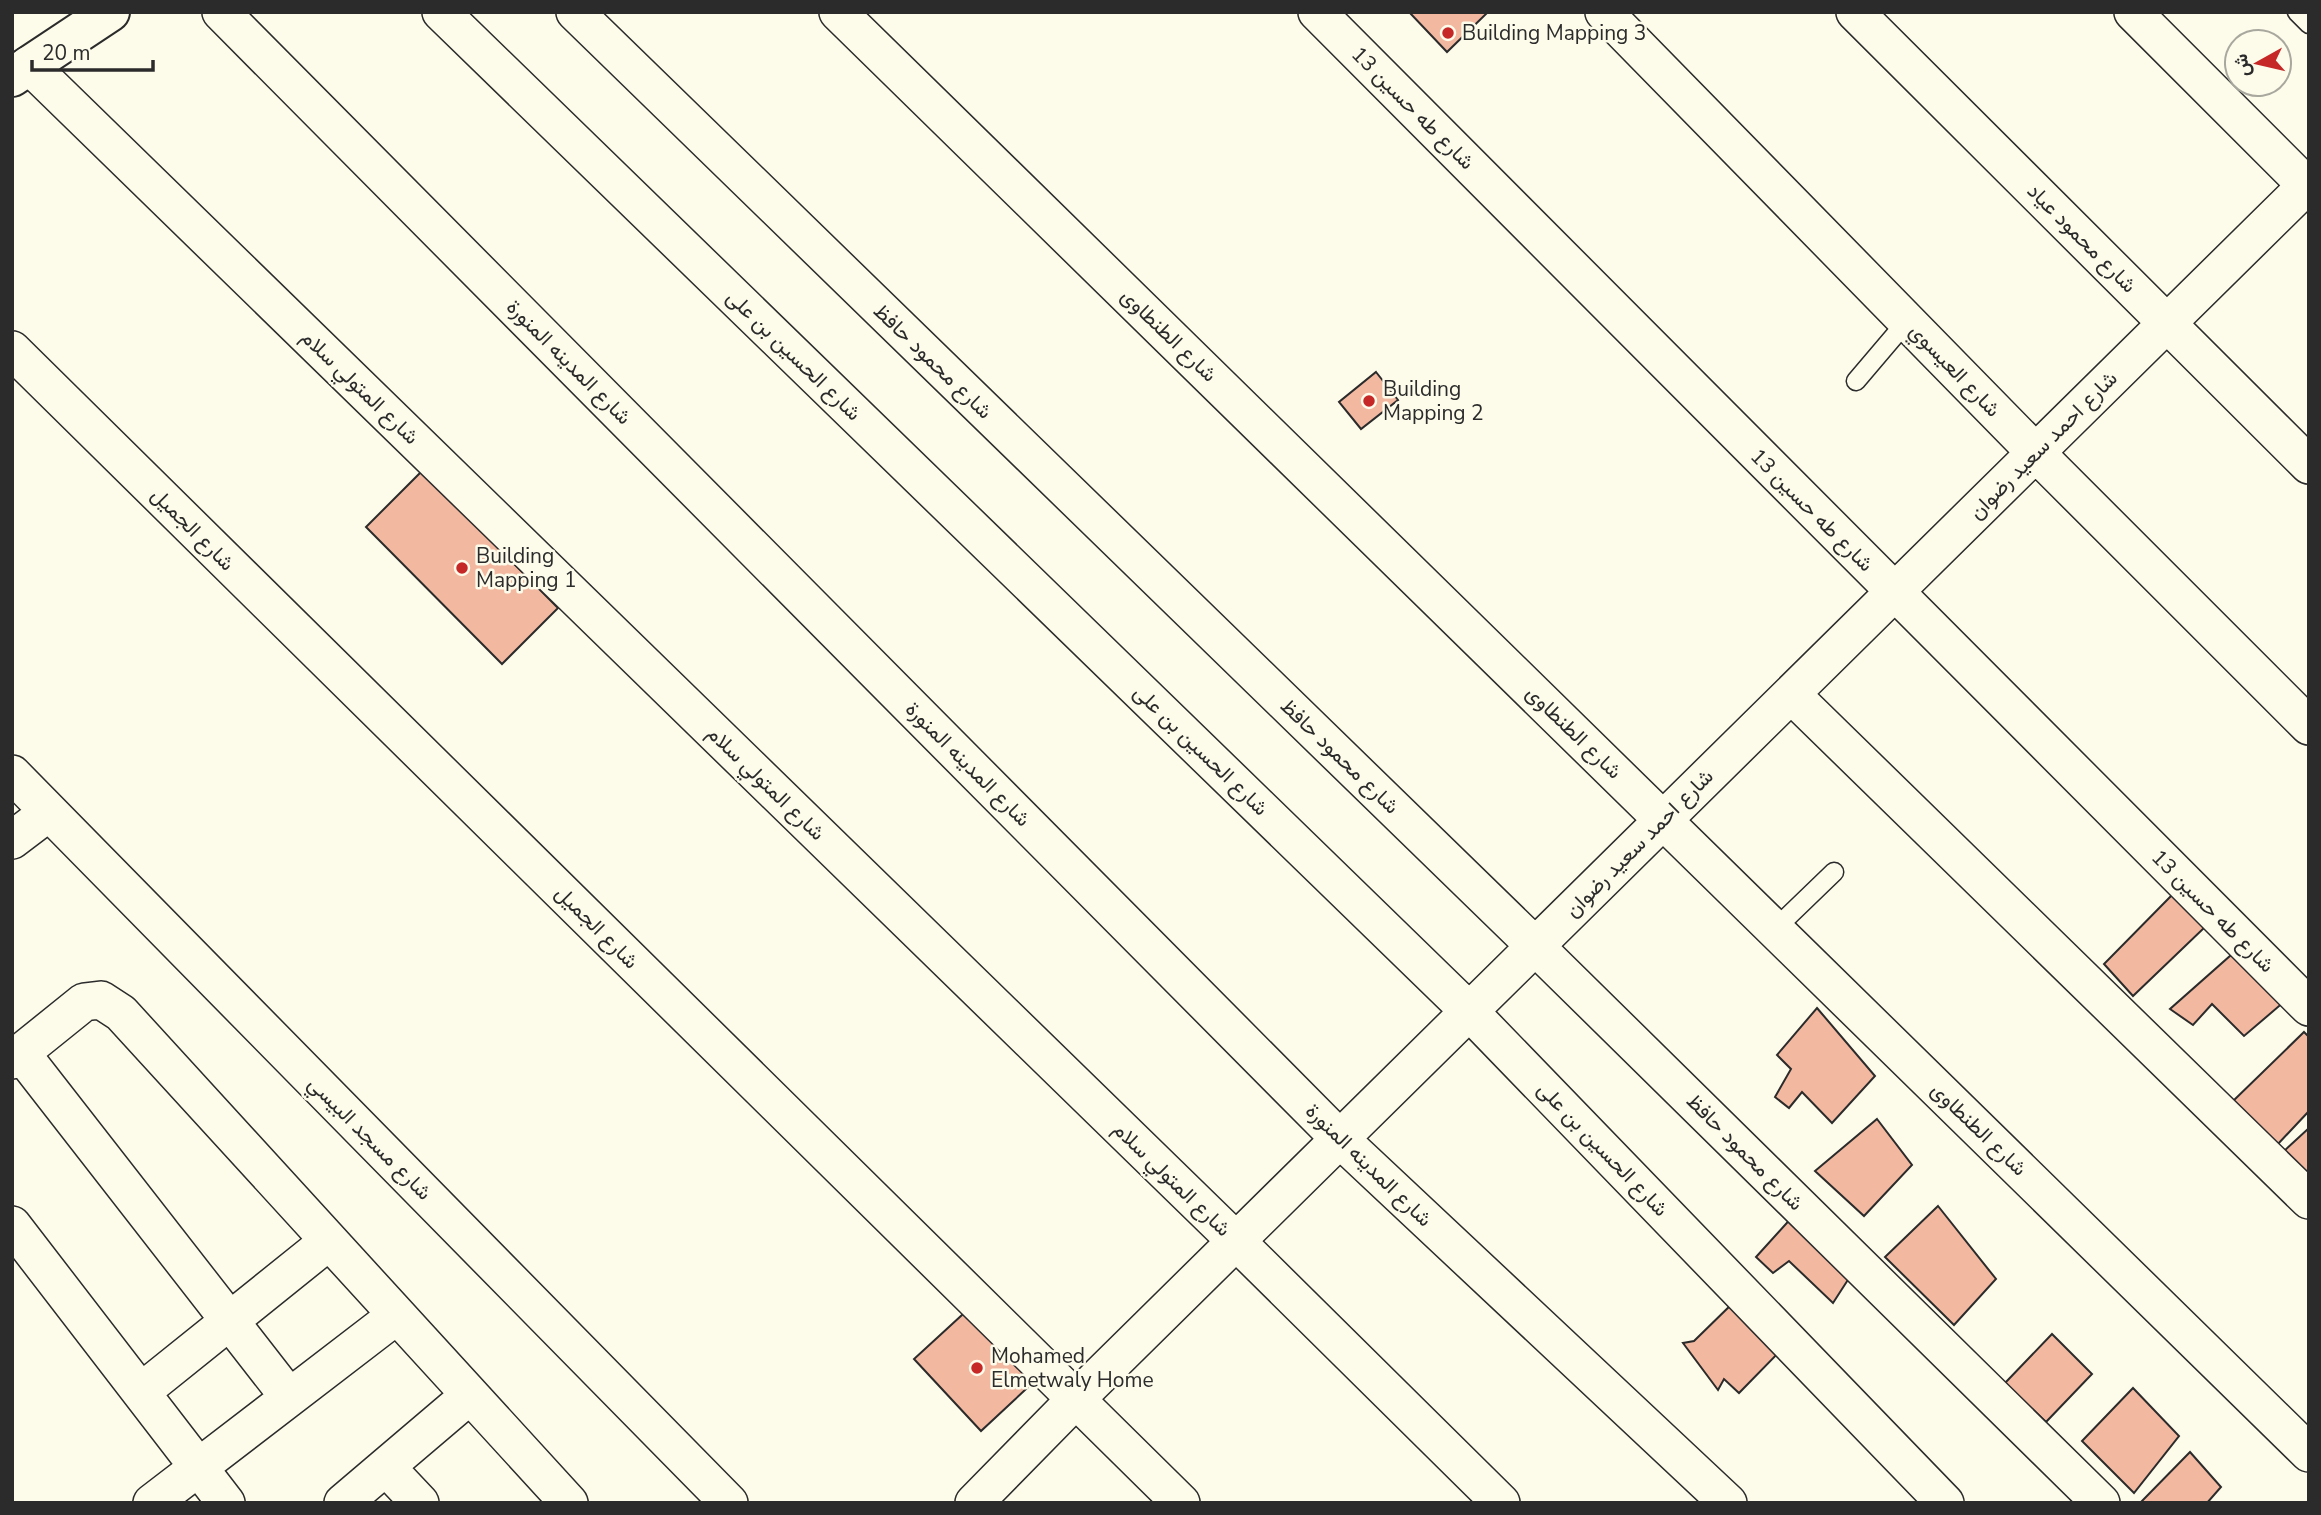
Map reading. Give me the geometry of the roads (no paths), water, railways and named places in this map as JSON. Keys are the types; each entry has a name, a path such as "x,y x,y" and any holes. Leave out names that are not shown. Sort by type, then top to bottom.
{"main road":[{"path":"21,71 110,12"}],"street":[{"name":"شارع المدينه المنورة","path":"221,12 1340,1139 1728,1503"},
{"name":"شارع الحسين بن على","path":"440,12 1469,1011 1945,1503"},
{"name":"شارع محمود حافظ","path":"575,12 1535,946 2101,1503"},
{"name":"شارع الطنطاوى","path":"838,12 2309,1453"},
{"name":"شارع طه حسين 13","path":"1317,12 2309,1007"},
{"name":"شارع العيسوي","path":"1604,12 2036,453 2309,726"},
{"name":"شارع محمود عياد","path":"1855,12 2309,465"},
{"path":"2133,12 2307,187"},
{"name":"شارع المتولي سلام","path":"21,71 1236,1241 1501,1503"},
{"name":"شارع احمد سعيد رضوان","path":"974,1503 1236,1241 2307,187"},
{"name":"شارع الجميل","path":"12,351 1181,1503"},
{"path":"1791,694 2309,1200"},
{"name":"شارع مسجد البيسي","path":"12,774 729,1503"},
{"path":"12,840 49,812"},
{"path":"289,1397 17,1057 84,1002 101,1000 121,1013 569,1503"},
{"path":"12,1225 226,1503"},
{"path":"141,1392 328,1241"},
{"path":"152,1503 397,1315"},
{"path":"343,1503 470,1395"},
{"path":"386,1467 420,1503"}],"lane":[{"path":"2297,12 2309,24"},
{"path":"1856,381 1907,321"},
{"path":"1775,929 1834,872"}],"place":[{"name":"Building Mapping 3","path":"1448,33"},
{"name":"Building Mapping 2","path":"1369,401"},
{"name":"Building Mapping 1","path":"462,568"},
{"name":"Mohamed Elmetwaly Home","path":"977,1368"}]}
